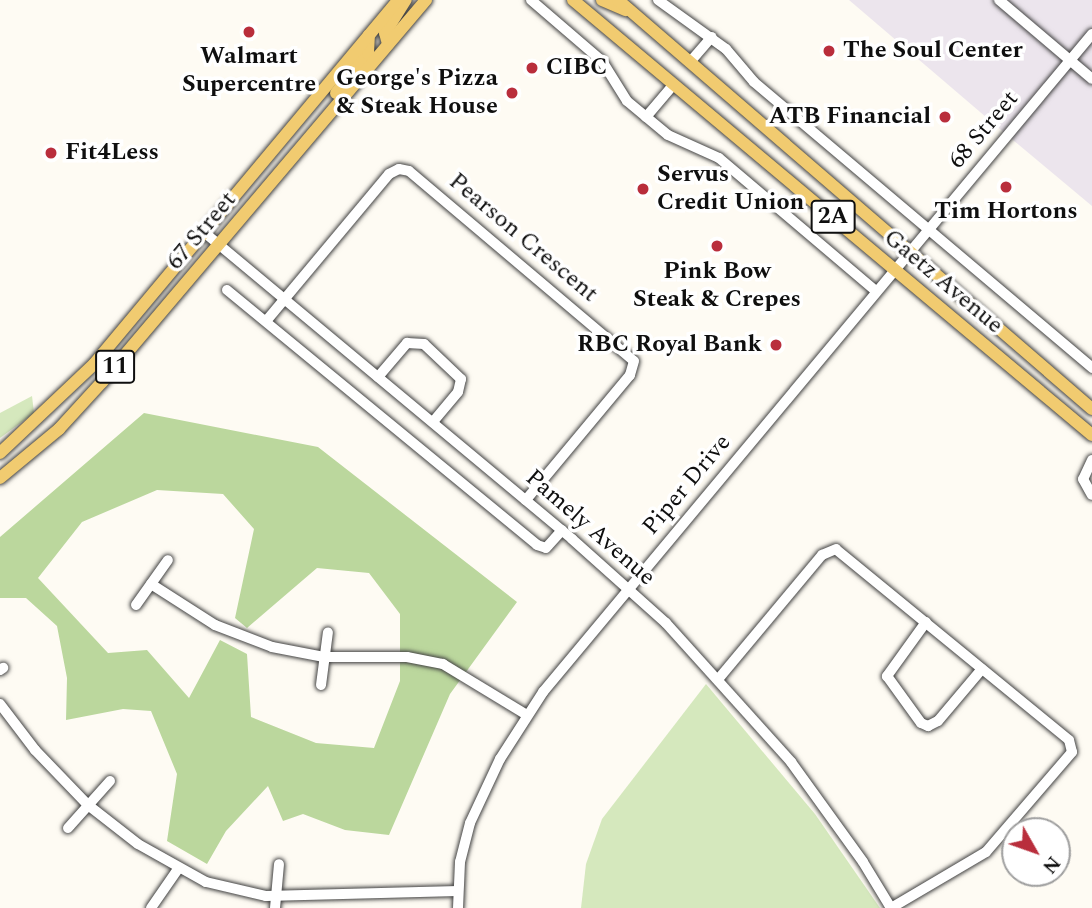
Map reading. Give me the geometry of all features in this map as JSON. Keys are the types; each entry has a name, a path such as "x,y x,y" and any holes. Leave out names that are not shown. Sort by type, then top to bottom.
{"main road":[{"name":"67 Street","path":"0,453 75,386 398,0"},
{"path":"388,44 385,33 406,0"},
{"name":"67 Street","path":"0,478 59,429 93,392 426,0"},
{"name":"Gaetz Avenue","path":"573,0 1092,435"},
{"path":"602,0 634,12"},
{"name":"Gaetz Avenue","path":"618,0 1092,409"},
{"path":"317,127 330,100 368,53 369,35"}],"street":[{"path":"531,0 602,61 623,97 646,117 668,135 719,158 876,291"},
{"path":"658,0 712,37 754,82 1092,368"},
{"path":"999,0 1092,79"},
{"name":"68 Street","path":"908,253 1092,34"},
{"path":"690,62 712,37"},
{"path":"646,117 674,83"},
{"name":"Pearson Crescent","path":"267,320 392,172 409,171 634,361 630,376 526,500"},
{"name":"Pamely Avenue","path":"205,233 629,587 719,678 827,809 891,908"},
{"name":"Piper Drive","path":"458,908 458,891 470,824 500,759 527,715 629,587 908,253"},
{"path":"227,290 267,320 537,545 546,548 562,530"},
{"path":"378,377 407,343 424,344 460,374 461,383 433,422"},
{"path":"1092,460 1083,479 1092,495"},
{"path":"719,678 822,555 833,549 844,553 1069,740 1071,755 986,852 891,908"},
{"path":"135,605 168,560"},
{"path":"151,584 230,632 272,647 324,657 434,661 461,673 527,715"},
{"path":"926,622 887,676 918,720 928,726 935,724 982,669"},
{"path":"321,685 327,632"},
{"path":"0,704 35,750 88,806 178,869 230,890 275,902 458,891"},
{"path":"68,828 110,781"},
{"path":"275,902 279,864"},
{"path":"152,908 178,869"}],"shaded area":[{"path":"849,0 1092,0 1092,206 1007,135"}],"green space":[{"path":"32,396 34,413 0,438 0,413"},
{"path":"144,413 318,447 517,602 450,694 389,835 345,830 303,814 283,821 268,786 226,831 207,864 167,841 177,774 151,711 123,709 66,720 67,678 57,626 26,598 0,598 0,537","holes":["157,490 223,494 254,529 235,618 247,628 317,568 369,573 400,614 400,681 374,748 316,743 251,717 247,654 220,640 189,698 147,650 108,653 38,578 82,522"]},
{"path":"706,684 815,814 880,908 581,908 586,864 602,819"}],"place":[{"name":"Walmart Supercentre","path":"249,32"},
{"name":"The Soul Center","path":"829,51"},
{"name":"CIBC","path":"532,68"},
{"name":"George's Pizza & Steak House","path":"512,93"},
{"name":"ATB Financial","path":"945,117"},
{"name":"Fit4Less","path":"51,153"},
{"name":"Tim Hortons","path":"1006,187"},
{"name":"Servus Credit Union","path":"643,189"},
{"name":"Pink Bow Steak & Crepes","path":"717,246"},
{"name":"RBC Royal Bank","path":"776,345"}]}
